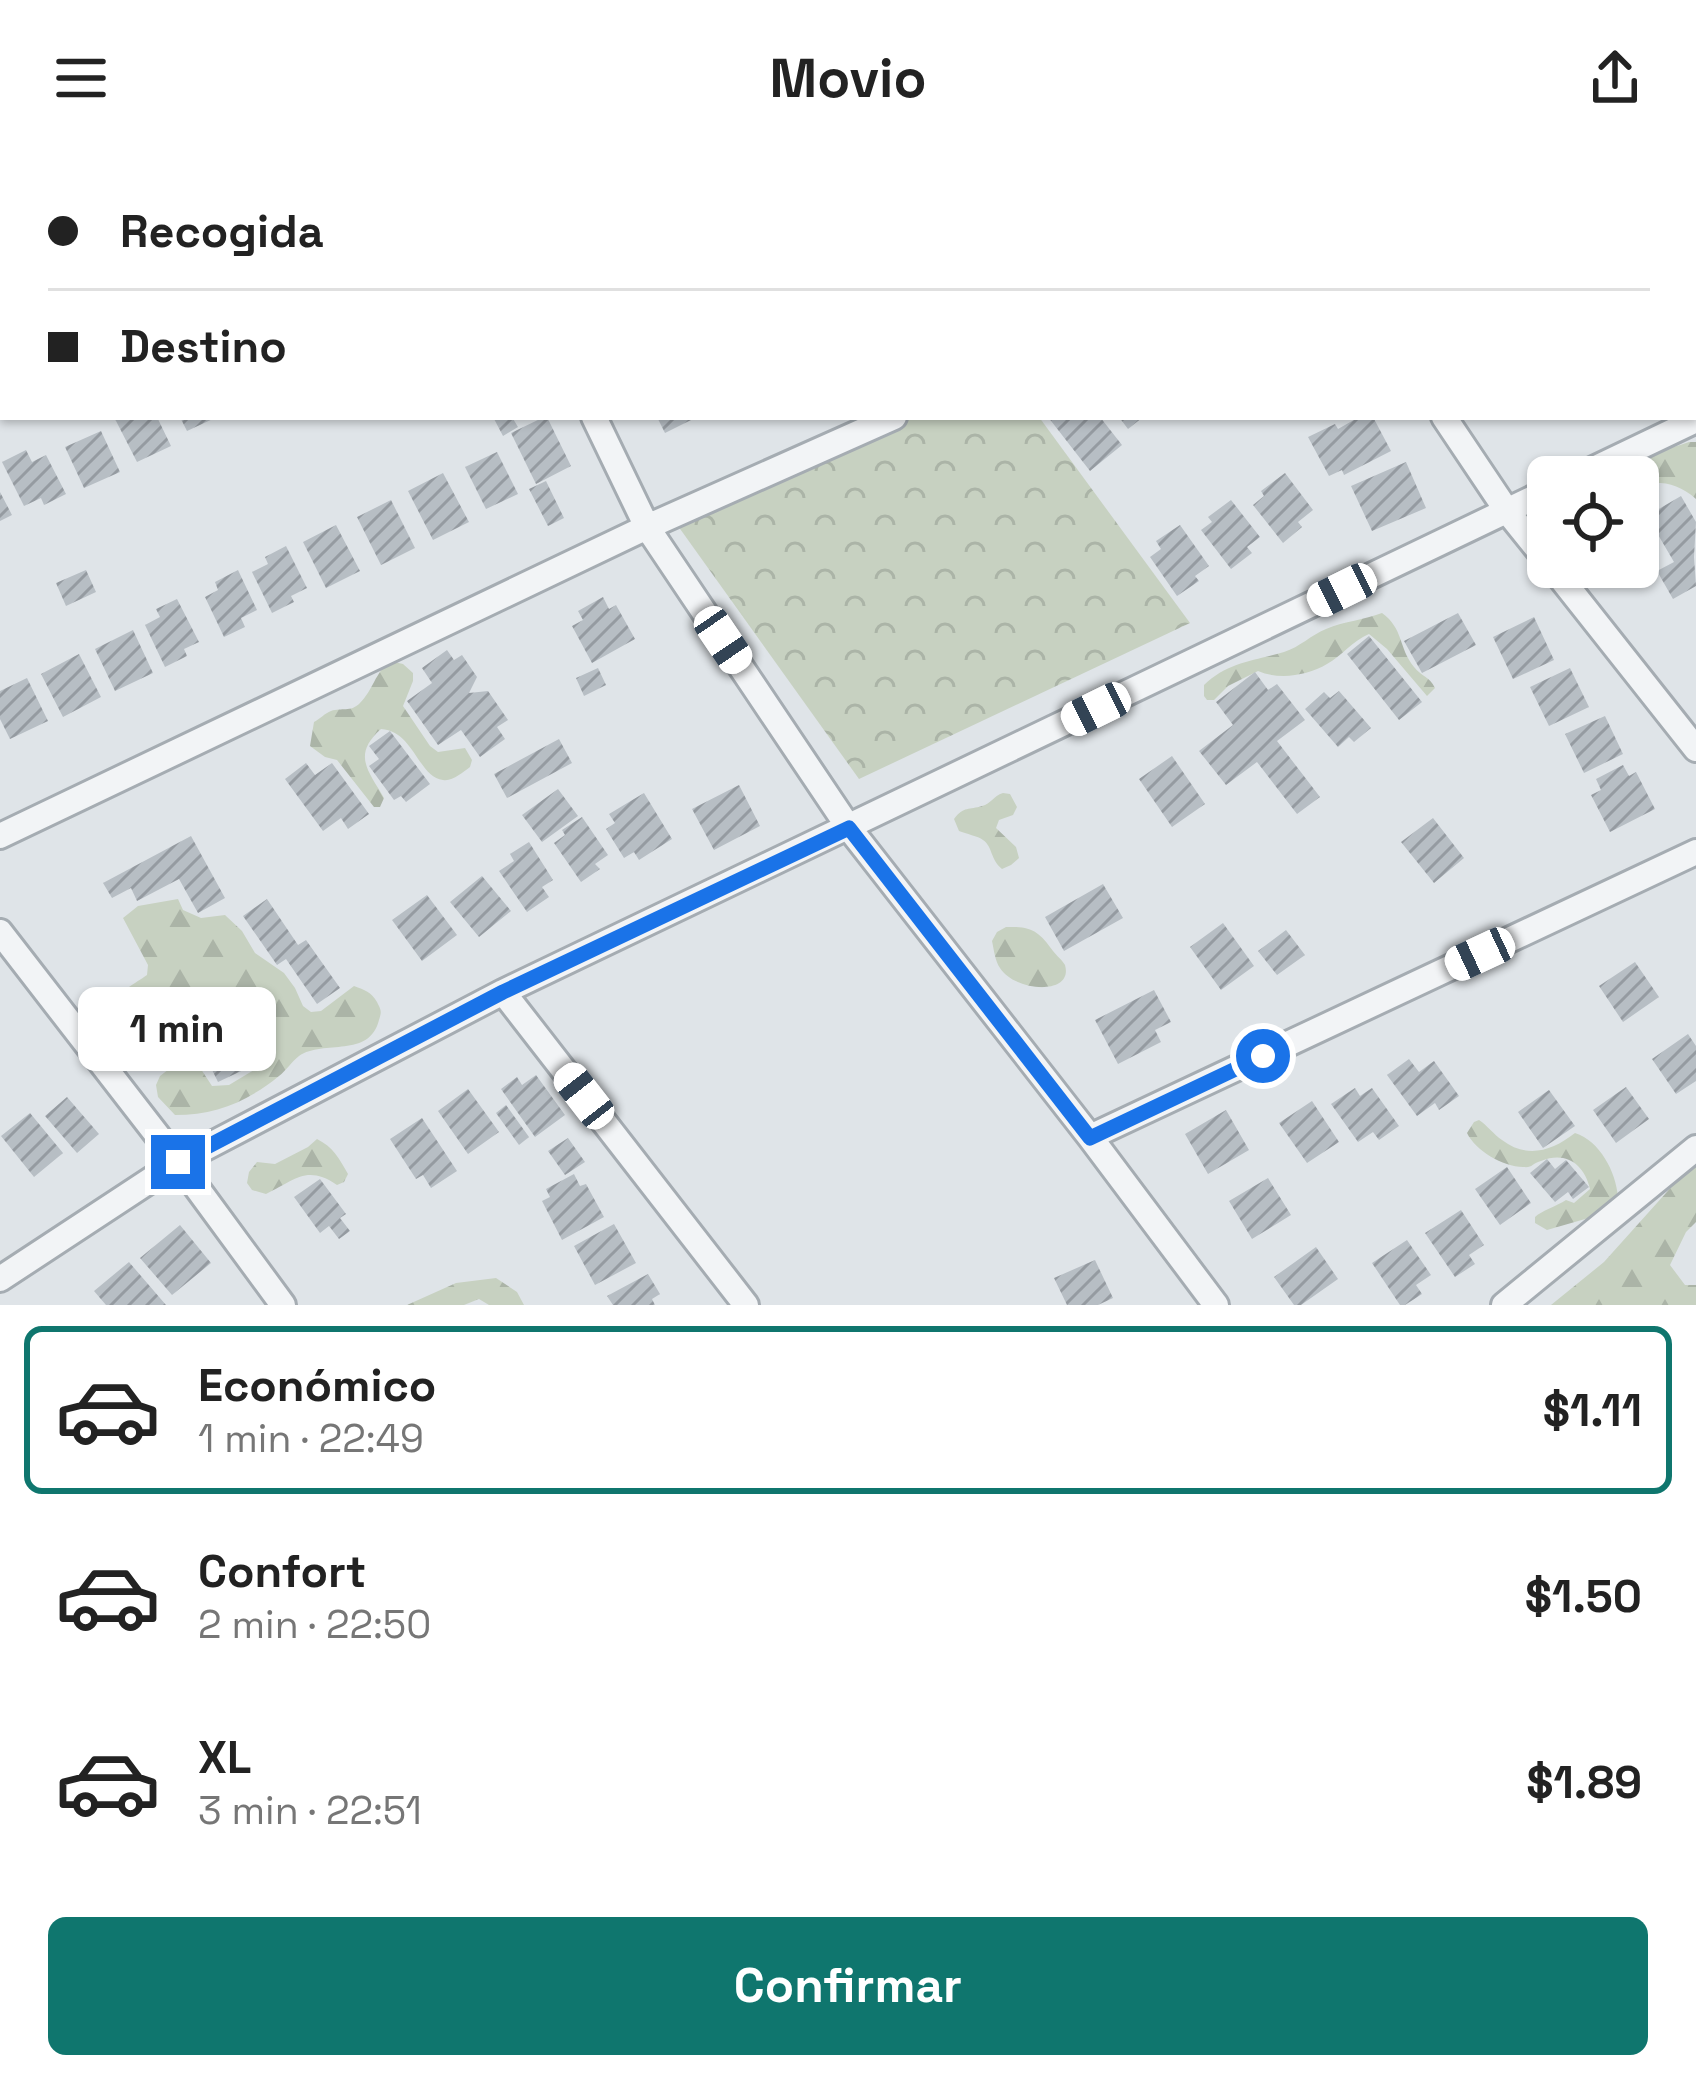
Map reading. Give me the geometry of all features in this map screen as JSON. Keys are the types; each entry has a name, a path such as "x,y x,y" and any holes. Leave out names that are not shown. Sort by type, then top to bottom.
{"street":[{"path":"595,420 647,527 849,828 1216,1305"},
{"path":"0,836 647,527 887,420"},
{"path":"1446,420 1527,536"},
{"path":"1621,456 1696,420"},
{"path":"0,1279 178,1162 503,992 1527,501"},
{"path":"1568,588 1696,748"},
{"path":"1090,1138 1696,852"},
{"path":"0,932 283,1305"},
{"path":"503,992 746,1305"},
{"path":"1504,1305 1696,1148"}],"green space":[{"path":"896,420 1041,420 1190,623 859,779 673,519"},
{"path":"1696,442 1696,499 1659,483 1657,454"},
{"path":"1382,613 1394,625 1414,667 1435,688 1427,696 1369,634 1311,671 1284,676 1258,671 1228,686 1214,700 1204,696 1204,685 1232,667 1290,650 1333,626"},
{"path":"390,661 413,673 403,706 430,746 438,752 465,748 472,760 461,774 443,780 427,771 401,737 381,729 365,755 368,771 384,798 380,807 374,807 337,760 310,746 314,722 331,711 356,706"},
{"path":"1003,793 1010,794 1017,807 996,828 1016,847 1019,858 1002,869 986,843 959,831 954,819"},
{"path":"178,899 183,910 201,918 225,915 255,953 284,973 311,1012 321,1011 354,986 367,992 381,1011 374,1032 356,1044 299,1056 282,1074 243,1100 204,1113 175,1115 158,1097 156,1085 182,1059 197,1063 212,1086 229,1085 264,1064 267,1048 262,1028 246,1010 223,1014 193,1028 160,998 129,1020 122,1012 119,999 147,975 148,965 123,918 138,906"},
{"path":"1006,927 1028,929 1043,939 1065,965 1061,982 1030,986 1007,976 997,962 992,941"},
{"path":"1479,1120 1511,1146 1530,1151 1548,1148 1575,1133 1584,1137 1605,1159 1618,1197 1599,1215 1547,1230 1535,1223 1535,1217 1566,1200 1574,1203 1590,1189 1583,1173 1566,1159 1550,1158 1526,1167 1499,1161 1467,1133"},
{"path":"317,1139 342,1163 348,1174 344,1182 337,1185 308,1175 266,1194 247,1183 257,1162 275,1164"},
{"path":"1696,1166 1696,1222 1670,1265 1685,1285 1696,1285 1696,1305 1551,1305 1604,1262"},
{"path":"496,1278 517,1292 524,1305 489,1305 479,1299 464,1305 407,1305 456,1283"}],"building":[{"path":"116,420 158,420 171,446 137,462"},
{"path":"182,420 211,420 187,431"},
{"path":"495,420 514,420 518,427 503,436"},
{"path":"548,420 571,466 536,484 511,433"},
{"path":"658,420 691,420 665,433"},
{"path":"1050,420 1102,420 1122,445 1090,471"},
{"path":"1354,420 1375,420 1391,451 1344,475 1342,470 1329,476 1308,437 1335,424 1338,429"},
{"path":"101,431 120,472 84,488 65,447"},
{"path":"26,450 32,462 46,455 66,494 44,505 41,498 24,506 2,462"},
{"path":"497,452 518,494 486,509 465,467"},
{"path":"1406,462 1426,508 1372,531 1351,486"},
{"path":"443,473 469,522 433,540 408,491"},
{"path":"1285,473 1313,510 1283,543 1253,505 1264,496 1261,491"},
{"path":"546,481 564,518 548,526 529,489"},
{"path":"0,492 12,515 0,521"},
{"path":"1681,496 1696,522 1696,586 1673,599 1659,574 1674,562 1659,536 1659,509"},
{"path":"391,500 415,548 381,565 357,517"},
{"path":"1231,500 1260,537 1247,547 1252,553 1231,569 1201,530 1212,522 1208,517"},
{"path":"336,525 360,571 326,588 303,542"},
{"path":"1180,525 1209,566 1195,576 1199,581 1177,596 1150,557 1161,549 1156,541"},
{"path":"286,546 307,588 291,596 294,602 272,613 252,572 268,564 265,557"},
{"path":"86,570 96,592 66,606 56,583"},
{"path":"238,570 257,610 241,618 245,627 224,637 205,597 218,590 215,582"},
{"path":"603,597 609,609 616,605 635,639 592,663 572,626 583,620 578,611"},
{"path":"177,599 199,642 184,649 187,656 165,667 145,625 160,617 156,609"},
{"path":"1458,613 1476,645 1422,673 1404,641"},
{"path":"1534,617 1554,660 1513,679 1493,637"},
{"path":"133,630 153,673 115,691 95,649"},
{"path":"1369,636 1422,702 1399,720 1347,654"},
{"path":"447,650 454,660 462,655 477,677 469,693 488,691 508,720 497,727 505,739 480,757 461,730 438,745 407,701 432,683 422,668"},
{"path":"79,654 101,697 63,717 41,674"},
{"path":"598,668 606,685 584,696 576,678"},
{"path":"1570,668 1589,707 1549,726 1530,687"},
{"path":"1255,672 1268,690 1277,684 1305,720 1277,741 1320,797 1297,814 1257,762 1226,785 1199,751 1233,725 1216,702"},
{"path":"27,678 48,721 10,739 0,719 0,691"},
{"path":"1339,691 1371,728 1354,742 1349,737 1338,747 1305,709 1324,692 1330,698"},
{"path":"1605,716 1623,754 1584,773 1565,734"},
{"path":"390,731 430,784 406,802 401,796 394,800 369,766 379,759 369,746"},
{"path":"559,739 572,763 507,798 494,774"},
{"path":"1172,756 1205,804 1172,827 1139,779"},
{"path":"306,763 315,775 332,763 369,814 348,829 341,818 323,831 285,779"},
{"path":"1623,765 1629,776 1636,772 1655,809 1610,832 1591,795 1601,790 1596,779"},
{"path":"739,785 760,826 714,850 692,809"},
{"path":"558,789 578,816 542,842 522,815"},
{"path":"644,793 672,839 639,860 634,852 624,858 606,829 615,823 609,814"},
{"path":"582,817 608,855 595,864 600,869 581,882 554,843 565,835 562,830"},
{"path":"1433,818 1464,858 1434,883 1401,842"},
{"path":"191,836 225,898 198,913 179,879 137,901 131,888 112,898 103,883"},
{"path":"529,842 553,880 542,887 549,897 527,912 499,871 514,861 510,854"},
{"path":"482,876 511,911 479,937 450,902"},
{"path":"1103,884 1123,918 1064,951 1045,917"},
{"path":"427,895 457,935 422,961 392,920"},
{"path":"267,899 298,945 306,940 340,988 317,1004 286,959 277,965 243,916"},
{"path":"1223,923 1254,966 1221,990 1190,947"},
{"path":"1286,930 1305,955 1277,975 1258,951"},
{"path":"1635,962 1659,997 1623,1022 1599,986"},
{"path":"1154,990 1171,1022 1155,1030 1161,1042 1118,1064 1095,1020"},
{"path":"162,1002 193,1042 160,1068 128,1029"},
{"path":"235,1016 258,1063 218,1082 195,1035"},
{"path":"1688,1034 1696,1046 1696,1081 1676,1094 1652,1059"},
{"path":"1409,1059 1419,1072 1434,1061 1459,1096 1439,1110 1435,1103 1417,1116 1387,1075"},
{"path":"536,1075 565,1115 535,1137 501,1089 517,1077 522,1085"},
{"path":"1626,1087 1649,1119 1616,1143 1593,1110"},
{"path":"1355,1088 1360,1096 1372,1088 1399,1126 1379,1140 1373,1132 1358,1142 1331,1104"},
{"path":"468,1089 499,1132 468,1154 438,1111"},
{"path":"1549,1090 1575,1126 1543,1148 1518,1112"},
{"path":"67,1097 99,1134 77,1153 45,1116"},
{"path":"1312,1101 1339,1142 1307,1163 1279,1123"},
{"path":"506,1105 529,1137 519,1145 496,1113"},
{"path":"1226,1110 1249,1150 1208,1174 1185,1134"},
{"path":"30,1113 63,1153 34,1177 1,1136"},
{"path":"422,1118 457,1171 431,1188 423,1175 416,1179 390,1139"},
{"path":"568,1138 585,1162 565,1175 548,1151"},
{"path":"1547,1159 1555,1169 1566,1160 1589,1187 1573,1199 1568,1192 1555,1202 1530,1173"},
{"path":"1507,1167 1531,1203 1500,1225 1475,1189"},
{"path":"574,1174 580,1186 586,1184 604,1217 562,1240 542,1201 550,1197 546,1189"},
{"path":"1268,1178 1291,1215 1252,1239 1229,1201"},
{"path":"320,1179 346,1214 340,1218 350,1231 339,1239 329,1226 320,1233 294,1197"},
{"path":"1461,1210 1484,1245 1469,1255 1475,1264 1455,1277 1425,1233"},
{"path":"614,1224 636,1263 595,1285 574,1246"},
{"path":"180,1225 211,1263 172,1295 140,1258"},
{"path":"1407,1240 1431,1275 1416,1285 1422,1294 1400,1305 1372,1263"},
{"path":"1316,1247 1338,1279 1294,1305 1274,1277"},
{"path":"1095,1260 1113,1298 1098,1305 1067,1305 1054,1278"},
{"path":"129,1262 166,1305 106,1305 94,1291"},
{"path":"648,1274 660,1294 652,1299 655,1305 613,1305 607,1296"}],"route":[{"path":"178,1162 503,992 849,828 1090,1138 1263,1056"}]}
